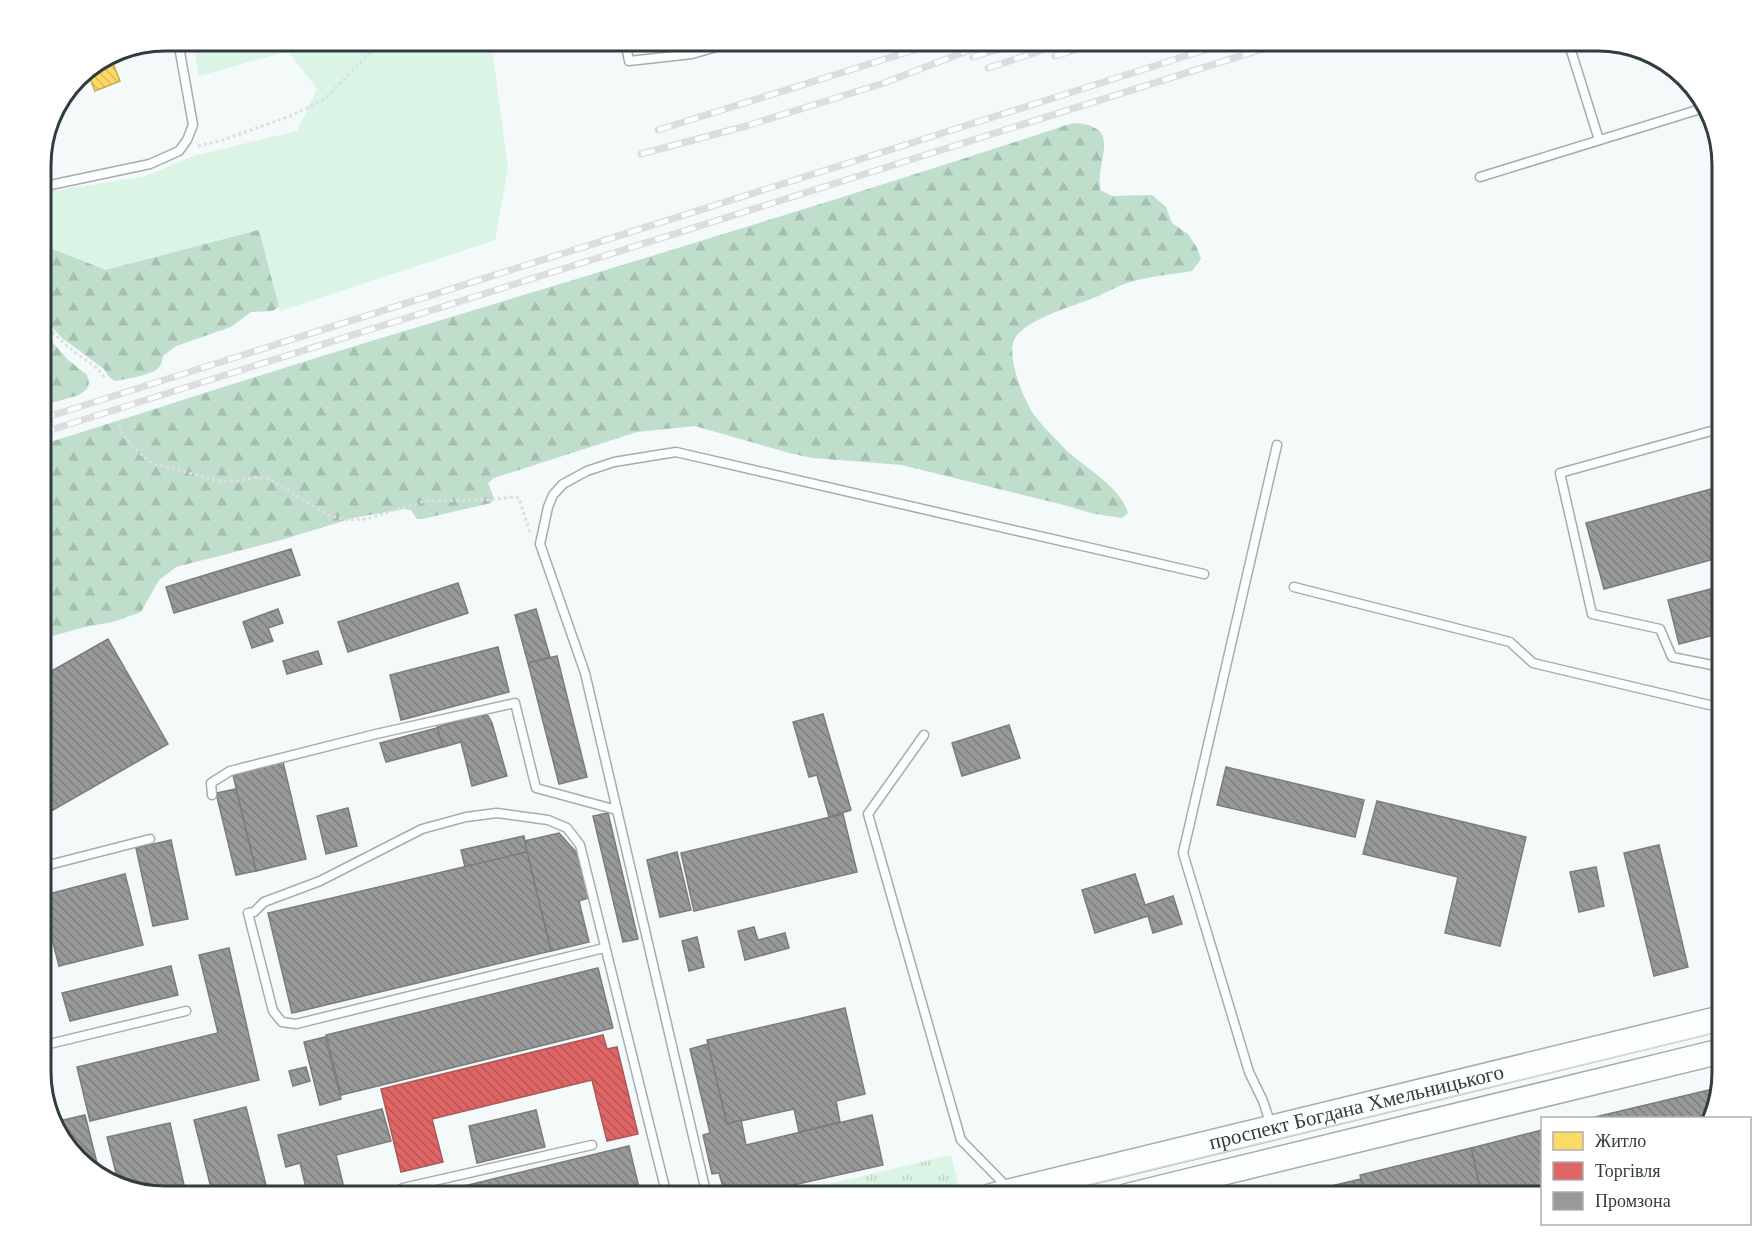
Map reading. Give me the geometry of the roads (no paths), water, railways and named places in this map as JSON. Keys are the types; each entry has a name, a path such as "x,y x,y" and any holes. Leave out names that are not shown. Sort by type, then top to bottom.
{"main road":[{"name":"проспект Богдана Хмельницького","path":"1034,1186 1712,1020"},
{"name":"проспект Богдана Хмельницького","path":"1172,1186 1712,1053"}],"lane":[{"path":"51,185 150,164 178,151 187,140 193,125 180,51"},
{"path":"627,51 629,61 702,51"},
{"path":"1571,51 1599,140"},
{"path":"1480,177 1698,110"},
{"path":"1712,431 1560,473 1592,614 1660,629 1672,657 1712,665"},
{"path":"1272,1128 1263,1101 1249,1072 1184,853 1277,445"},
{"path":"703,1186 585,674 540,544 553,495 563,484 587,471 614,462 676,452 1204,574"},
{"path":"1294,587 1510,642 1533,663 1712,706"},
{"path":"212,795 211,783 230,771 376,734 515,703 536,788 617,810"},
{"path":"924,735 868,814 961,1140 995,1186"},
{"path":"604,948 296,1024 282,1022 273,1011 248,913 254,912 264,902 320,881 422,829 466,817 497,813 548,820 567,828 580,845 664,1186"},
{"path":"51,864 150,839"},
{"path":"51,1044 186,1011"},
{"path":"411,1186 592,1145"}],"tram line":[{"path":"1083,1186 1712,1033"}],"railway":[{"path":"658,130 911,51"},
{"path":"641,154 746,126 884,83 967,51"},
{"path":"973,57 993,51"},
{"path":"988,68 1040,51"},
{"path":"1055,56 1072,51"},
{"path":"51,416 1201,51"},
{"path":"51,430 1256,51"}]}
